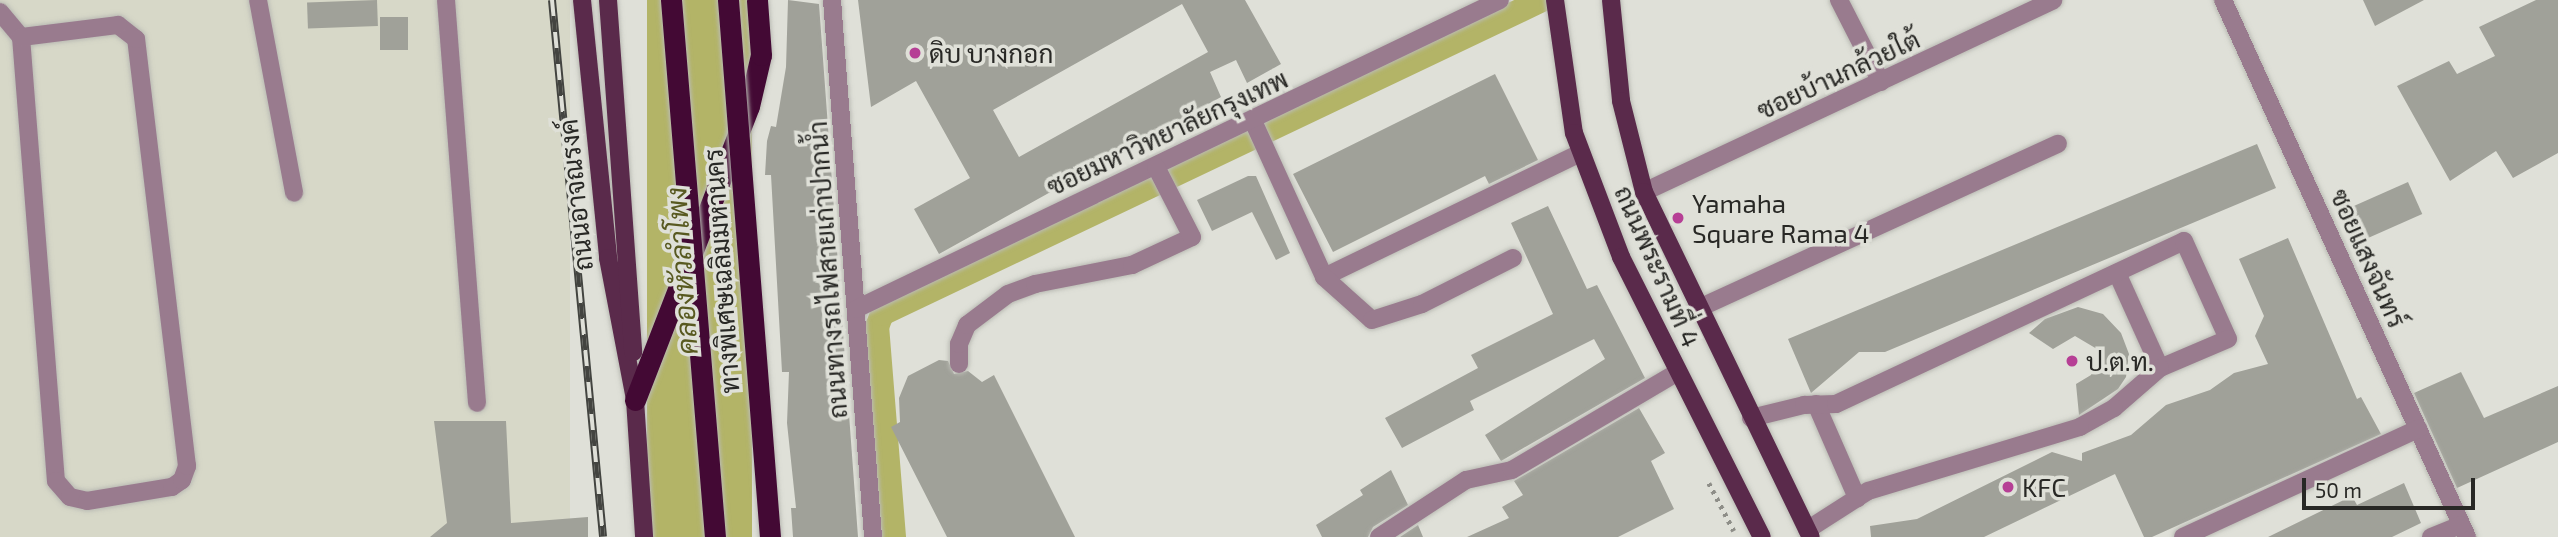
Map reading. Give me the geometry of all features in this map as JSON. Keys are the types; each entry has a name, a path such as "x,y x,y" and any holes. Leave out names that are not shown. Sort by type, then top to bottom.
{"highway":[{"name":"ทางพิเศษเฉลิมมหานคร","path":"671,0 715,537"},
{"name":"ทางพิเศษเฉลิมมหานคร","path":"728,0 770,537"},
{"path":"634,391 660,338 749,106 761,55 757,0"}],"main road":[{"name":"ถนนอาจณรงค์","path":"582,0 611,282 634,391"},
{"name":"ถนนอาจณรงค์","path":"608,0 633,307 634,391 644,537"},
{"name":"ถนนพระรามที่ 4","path":"1555,0 1574,133 1621,257 1762,537"},
{"name":"ถนนพระรามที่ 4","path":"1611,0 1621,101 1644,192 1698,309 1809,533"}],"street":[{"path":"258,0 294,193"},
{"path":"446,0 477,403"},
{"name":"ถนนทางรถไฟสายเก่าปากน้ำ","path":"832,0 873,537"},
{"name":"ซอยมหาวิทยาลัยกรุงเทพ","path":"856,309 1253,121 1500,0"},
{"path":"1839,0 1881,82"},
{"name":"ซอยบ้านกล้วยใต้","path":"1644,192 2053,0"},
{"name":"ซอยแสงจันทร์","path":"2223,0 2464,531"},
{"path":"0,12 21,37 56,481 69,497 87,501 172,487 182,480 187,466 136,39 118,25 21,37"},
{"path":"1253,121 1324,277 1372,320 1422,304 1513,258"},
{"path":"1698,309 2058,144"},
{"path":"1324,277 1581,153"},
{"path":"958,364 960,338 967,325 1008,294 1043,282 1132,265 1192,237 1156,167"},
{"path":"1751,418 1816,404 1836,404 2184,241 2228,339 2160,368 2114,408 2080,427 1857,498 1809,533"},
{"path":"2117,273 2160,368"},
{"path":"1382,536 1466,480 1512,470 1678,372"},
{"path":"1816,404 1857,498"},
{"path":"2183,537 2418,429"},
{"path":"2431,537 2464,531"}],"shaded area":[{"path":"0,0 570,0 570,537 0,537"}],"water":[{"name":"คลองหัวลำโพง","path":"647,0 752,0 752,537 647,537"}],"building":[{"path":"377,0 378,26 308,28 307,2"},
{"path":"788,0 819,4 858,537 793,537 791,508 796,508 787,423 789,372 782,372 771,175 765,175 767,141 771,126 776,127 786,67"},
{"path":"858,0 1245,0 1281,64 1247,83 1236,60 1210,72 1221,97 939,254 914,209 970,178 916,81 871,107","holes":["1182,4 1208,52 1019,157 993,110"]},
{"path":"2363,0 2424,0 2375,26"},
{"path":"2536,0 2558,0 2558,153 2513,178 2496,151 2450,181 2397,86 2449,61 2457,74 2495,56 2479,27"},
{"path":"380,17 408,17 408,50 380,50"},
{"path":"1495,74 1538,160 1489,184 1485,176 1333,252 1293,174"},
{"path":"2257,144 2276,188 1885,352 1859,352 1811,393 1788,339"},
{"path":"1248,176 1256,176 1290,253 1276,260 1252,212 1212,231 1197,200"},
{"path":"2408,182 2422,214 2365,240 2350,208"},
{"path":"1548,206 1587,289 1597,285 1645,378 1501,461 1485,435 1605,359 1594,339 1470,401 1474,410 1402,448 1385,418 1478,368 1471,355 1553,314 1511,223"},
{"path":"2288,238 2357,399 2361,397 2381,434 2152,537 2144,537 2115,474 1984,537 1871,537 1870,526 1917,519 2052,452 2082,461 2082,453 2131,435 2166,405 2210,390 2234,373 2268,364 2255,336 2264,316 2239,259"},
{"path":"2078,307 2103,314 2121,333 2129,354 2126,377 2118,389 2079,415 2076,384 2091,375 2099,362 2097,349 2075,336 2053,349 2029,333 2045,319"},
{"path":"939,360 948,361 954,374 968,371 982,382 994,375 1075,537 947,537 891,427 900,422 899,398 908,376"},
{"path":"2461,372 2484,418 2558,386 2558,442 2457,488 2414,393"},
{"path":"1639,408 1665,453 1651,461 1674,509 1618,537 1467,537 1509,518 1502,507 1523,495 1514,481"},
{"path":"434,421 506,421 511,523 588,517 588,537 430,537 447,523"},
{"path":"1391,470 1408,505 1373,527 1368,537 1322,537 1316,525 1363,495 1360,490"},
{"path":"2404,483 2421,523 2392,537 2268,537 2352,496 2357,505"},
{"path":"1418,525 1423,537 1400,537"}],"waterway":[{"path":"894,537 877,327 882,314 1542,0"}],"railway":[{"path":"552,0 603,537"}],"place":[{"name":"ดิบ บางกอก","path":"915,53"},
{"name":"Yamaha Square Rama 4","path":"1678,218"},
{"name":"ป.ต.ท.","path":"2072,361"},
{"name":"KFC","path":"2008,487"}]}
